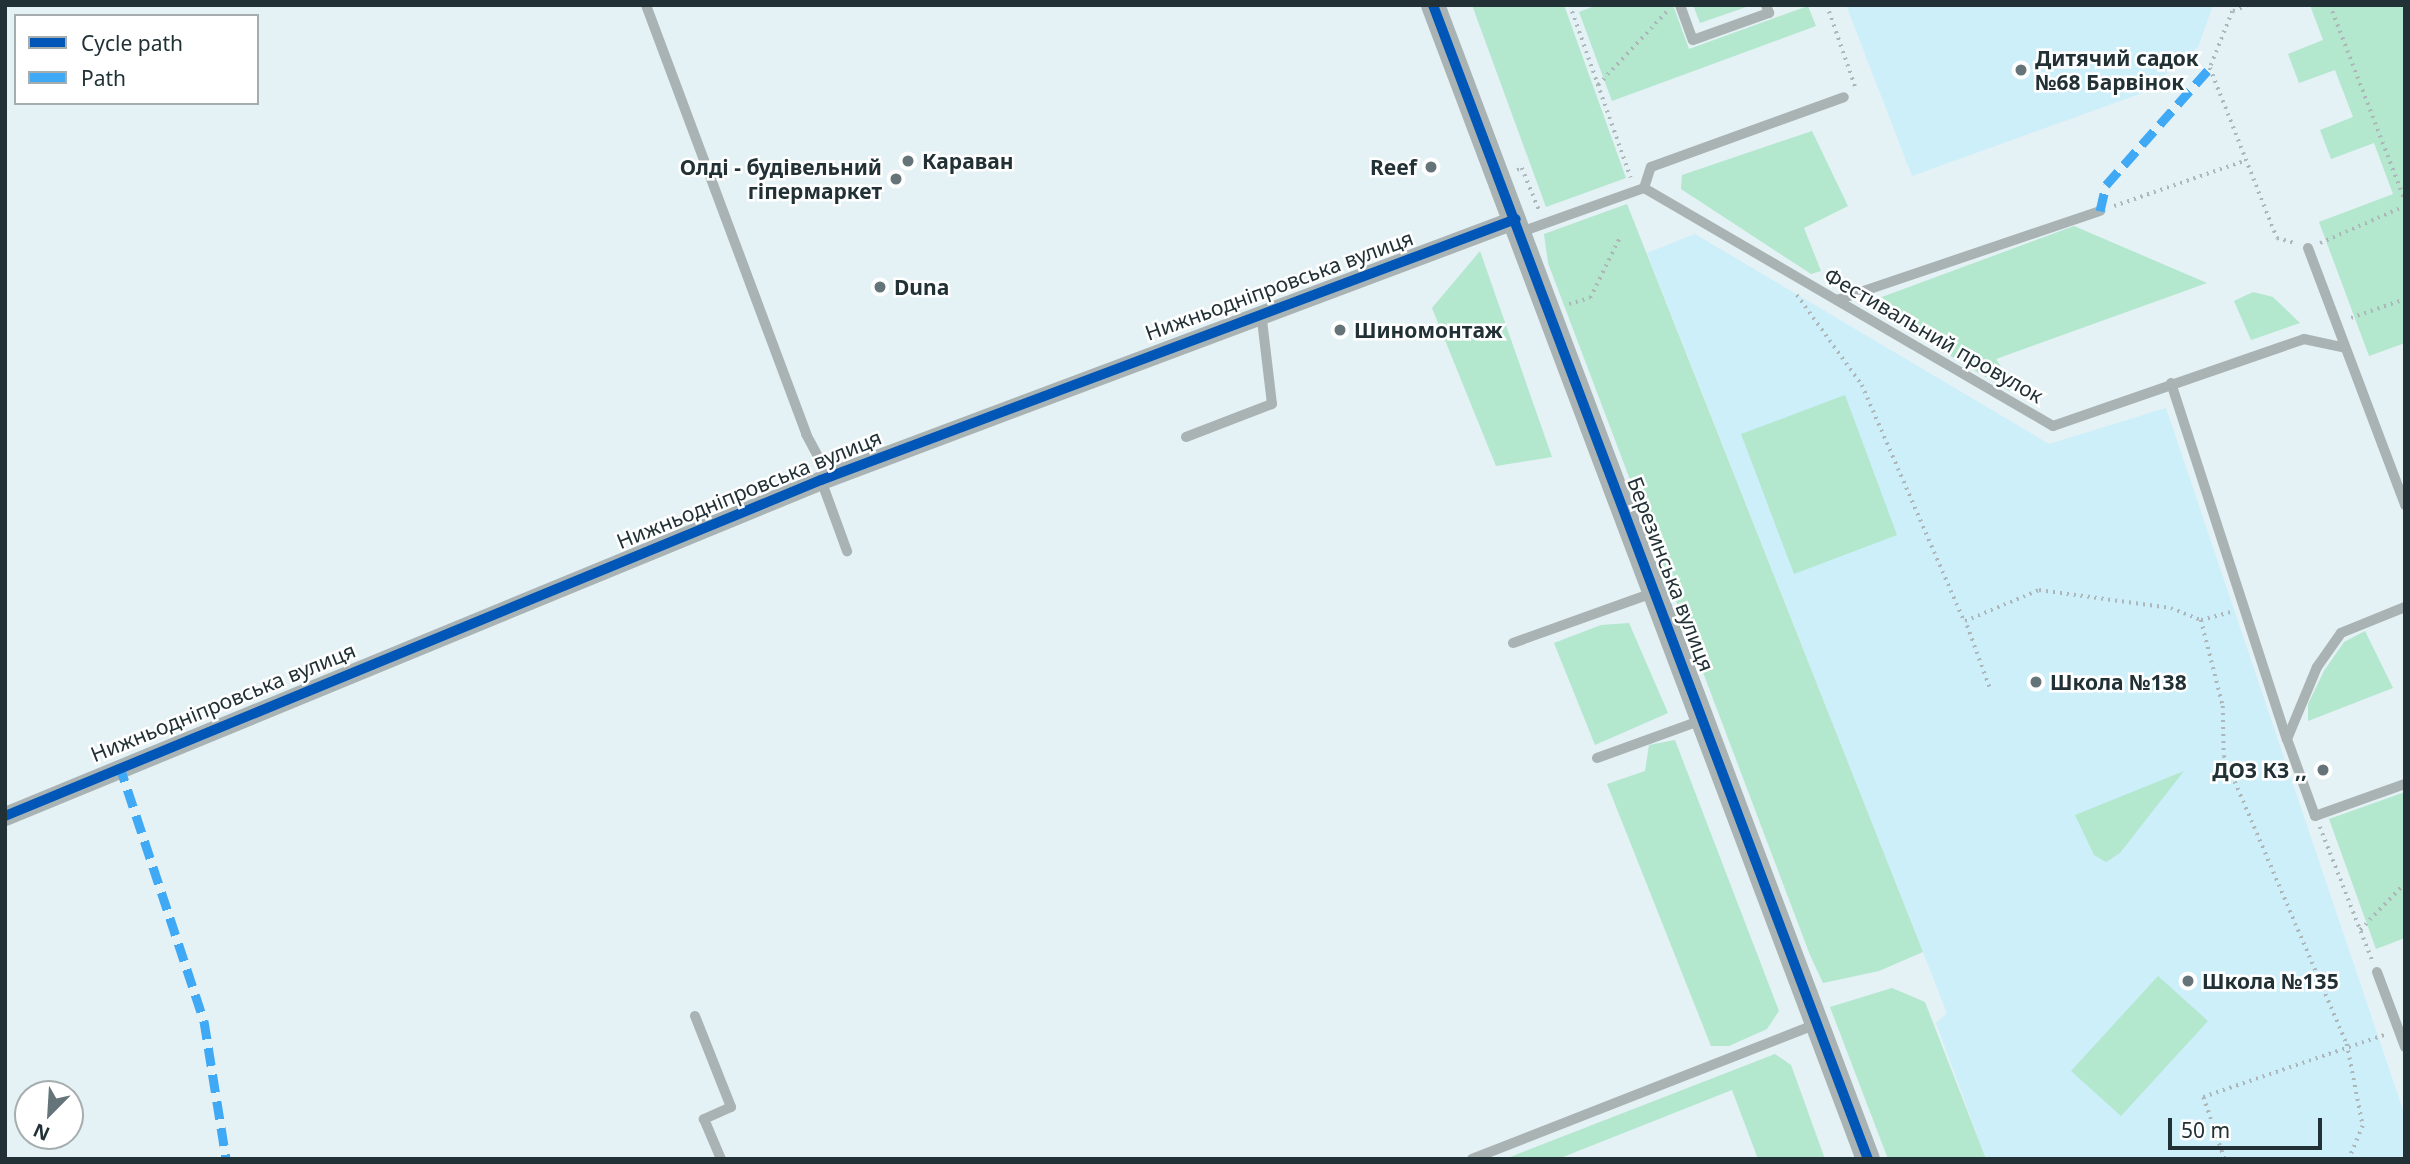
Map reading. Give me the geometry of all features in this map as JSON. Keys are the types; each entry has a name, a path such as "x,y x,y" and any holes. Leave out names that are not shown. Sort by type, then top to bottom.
{"street":[{"name":"Березинська вулиця","path":"1433,5 1552,310 1868,1159"},
{"name":"Нижньодніпровська вулиця","path":"5,816 825,478 1261,311 1518,226"}],"lane":[{"path":"646,5 825,478 847,551"},
{"path":"1680,5 1693,40 1769,13 1766,5"},
{"path":"1518,226 1637,187 1651,167 1844,97"},
{"name":"Фестивальний провулок","path":"1637,187 2053,426 2304,339 2343,347"},
{"path":"1837,300 2100,211"},
{"path":"2308,248 2343,347 2405,505"},
{"path":"1186,437 1272,404 1261,311"},
{"path":"2171,383 2287,739 2315,816 2405,784"},
{"path":"1513,643 1657,591"},
{"path":"2287,739 2317,667 2341,633 2405,607"},
{"path":"1597,758 1706,719"},
{"path":"2377,972 2402,1037"},
{"path":"695,1016 731,1107 704,1119 721,1159"},
{"path":"1472,1159 1817,1024"}],"path":[{"path":"1570,5 1637,187 1621,186"},
{"path":"1598,85 1672,5"},
{"path":"1827,5 1858,94 1844,97"},
{"path":"2235,5 2210,68 2244,161 2277,237 2308,248 2405,206"},
{"path":"2232,11 2248,5"},
{"path":"2330,5 2405,200"},
{"path":"2100,211 2244,161"},
{"path":"1522,168 1538,211 1550,207"},
{"path":"1552,310 1590,298 1619,239"},
{"path":"1804,281 1796,294 1862,385 1966,625 1989,687"},
{"path":"2334,323 2405,299"},
{"path":"1966,625 2039,590 2171,608 2202,620 2244,607"},
{"path":"2202,620 2223,706 2224,756 2347,1044 2363,1125 2349,1159"},
{"path":"2315,816 2377,972"},
{"path":"2360,930 2405,883"},
{"path":"2224,1159 2203,1097 2347,1044 2402,1037"}],"shaded area":[{"name":"Дитячий садок №68 Барвінок","path":"1846,5 2213,5 2198,47 2145,92 1912,176"},
{"name":"Школа №138","path":"1695,234 2049,444 2166,408 2405,1116 2405,1159 1986,1159 1936,1023 1947,1013 1647,253"}],"green space":[{"path":"1472,5 1564,5 1626,178 1546,207"},
{"path":"1597,5 1673,5 1689,49 1808,6 1816,26 1612,101 1579,12"},
{"path":"1693,5 1752,5 1700,23"},
{"path":"2310,5 2405,5 2405,343 2369,356 2319,222 2393,194 2374,143 2331,159 2320,130 2353,117 2335,70 2299,83 2288,54 2323,40"},
{"path":"1812,131 1848,206 1804,228 1821,271 1811,274 1681,189 1682,175"},
{"path":"1627,204 1923,952 1879,971 1823,983 1810,955 1548,263 1544,234"},
{"path":"2074,226 2207,283 1996,359 2014,387 2009,391 1863,304"},
{"path":"1480,251 1552,457 1496,466 1432,308"},
{"path":"2253,292 2273,297 2300,323 2251,340 2234,301"},
{"path":"1845,395 1897,535 1794,574 1741,434"},
{"path":"1629,623 1668,713 1595,745 1554,643 1601,625"},
{"path":"2365,631 2393,688 2308,721 2308,704 2324,671 2344,642"},
{"path":"1675,740 1779,1011 1767,1029 1729,1046 1711,1046 1607,784 1645,771 1649,745"},
{"path":"2184,771 2120,853 2106,862 2094,855 2075,815"},
{"path":"2405,792 2405,938 2376,949 2329,819"},
{"path":"2158,976 2208,1021 2121,1116 2071,1071"},
{"path":"1892,988 1925,1002 1986,1159 1888,1159 1830,1007"},
{"path":"1775,1054 1791,1065 1825,1159 1758,1159 1732,1090 1558,1159 1505,1159"}],"marked path":[{"path":"2100,211 2106,185 2210,68"},
{"path":"119,764 204,1021 226,1159"}],"cycle path":[{"path":"1433,5 1868,1159"},
{"path":"5,816 821,480 1516,219"}],"place":[{"name":"Дитячий садок №68 Барвінок","path":"2021,70"},
{"name":"Караван","path":"908,161"},
{"name":"Reef","path":"1431,167"},
{"name":"Олді - будівельний гіпермаркет","path":"896,179"},
{"name":"Duna","path":"880,287"},
{"name":"Шиномонтаж","path":"1340,330"},
{"name":"Школа №138","path":"2036,682"},
{"name":"ДОЗ КЗ ,,","path":"2323,770"},
{"name":"Школа №135","path":"2188,981"}]}
